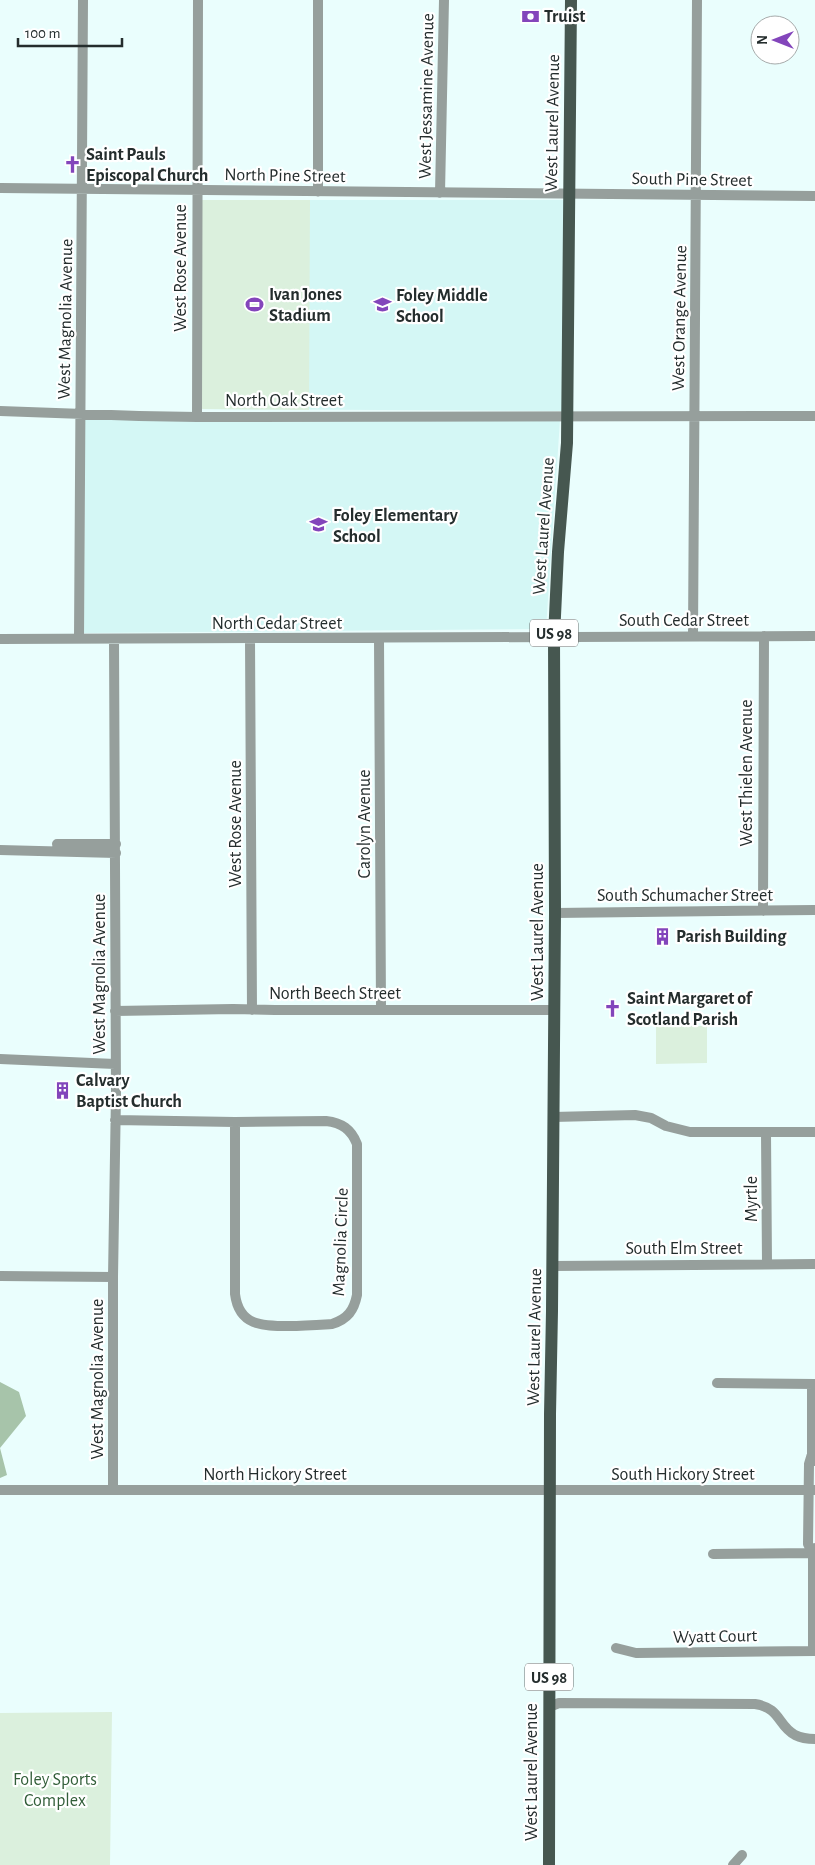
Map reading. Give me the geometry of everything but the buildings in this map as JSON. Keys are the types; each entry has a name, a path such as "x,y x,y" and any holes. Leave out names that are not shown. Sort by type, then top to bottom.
{"main road":[{"name":"West Laurel Avenue","path":"548,1865 555,913 554,637 568,416 571,0"}],"street":[{"name":"West Magnolia Avenue","path":"79,639 83,0"},
{"name":"West Rose Avenue","path":"197,417 198,0"},
{"path":"318,0 318,192"},
{"name":"West Jessamine Avenue","path":"440,194 444,0"},
{"name":"West Orange Avenue","path":"693,636 697,0"},
{"name":"North Pine Street","path":"0,188 569,194"},
{"name":"South Pine Street","path":"569,194 815,196"},
{"name":"North Oak Street","path":"0,410 197,417 815,416"},
{"name":"West Thielen Avenue","path":"762,911 764,636"},
{"name":"South Cedar Street","path":"554,637 815,636"},
{"name":"North Cedar Street","path":"0,639 554,637"},
{"name":"West Magnolia Avenue","path":"113,1490 116,848 114,638"},
{"name":"West Rose Avenue","path":"250,639 252,1010"},
{"name":"Carolyn Avenue","path":"379,639 381,1009"},
{"path":"0,844 116,848"},
{"path":"0,850 116,848"},
{"name":"South Schumacher Street","path":"555,913 815,910"},
{"name":"North Beech Street","path":"115,1011 554,1010"},
{"path":"0,1059 115,1064"},
{"path":"553,1117 635,1115 651,1118 682,1131 815,1132"},
{"name":"Magnolia Circle","path":"115,1120 326,1121 343,1125 354,1136 357,1144 357,1295 353,1310 341,1321 332,1324 307,1326 266,1325 249,1320 238,1308 234,1273 235,1122"},
{"name":"Myrtle","path":"766,1133 767,1264"},
{"name":"South Elm Street","path":"552,1266 815,1264"},
{"path":"0,1276 113,1277"},
{"path":"717,1383 813,1384 813,1458 809,1464 811,1490 808,1544 814,1551 814,1651"},
{"name":"North Hickory Street","path":"0,1490 550,1490"},
{"name":"South Hickory Street","path":"550,1490 811,1490"},
{"path":"713,1554 814,1551"},
{"name":"Wyatt Court","path":"616,1648 636,1653 814,1651"},
{"path":"549,1706 559,1703 755,1704 771,1709 794,1734 801,1738 815,1739"},
{"path":"733,1865 742,1856"}],"shaded area":[{"name":"Foley Middle School","path":"200,200 564,200 563,411 200,409"},
{"name":"Foley Elementary School","path":"85,415 560,420 546,629 84,633"}],"green space":[{"name":"Ivan Jones Stadium","path":"200,200 310,200 309,410 200,409"},
{"path":"656,1026 707,1026 707,1063 656,1064"},
{"path":"0,1382 19,1392 26,1416 0,1448"},
{"path":"0,1448 7,1475 0,1478"},
{"name":"Foley Sports Complex","path":"112,1712 110,1865 0,1865 0,1713"}],"place":[{"name":"Truist","path":"530,16"},
{"name":"Saint Pauls Episcopal Church","path":"72,164"},
{"name":"Ivan Jones Stadium","path":"255,304"},
{"name":"Foley Middle School","path":"382,305"},
{"name":"Foley Elementary School","path":"319,525"},
{"name":"Parish Building","path":"662,936"},
{"name":"Saint Margaret of Scotland Parish","path":"613,1008"},
{"name":"Calvary Baptist Church","path":"62,1090"}]}
